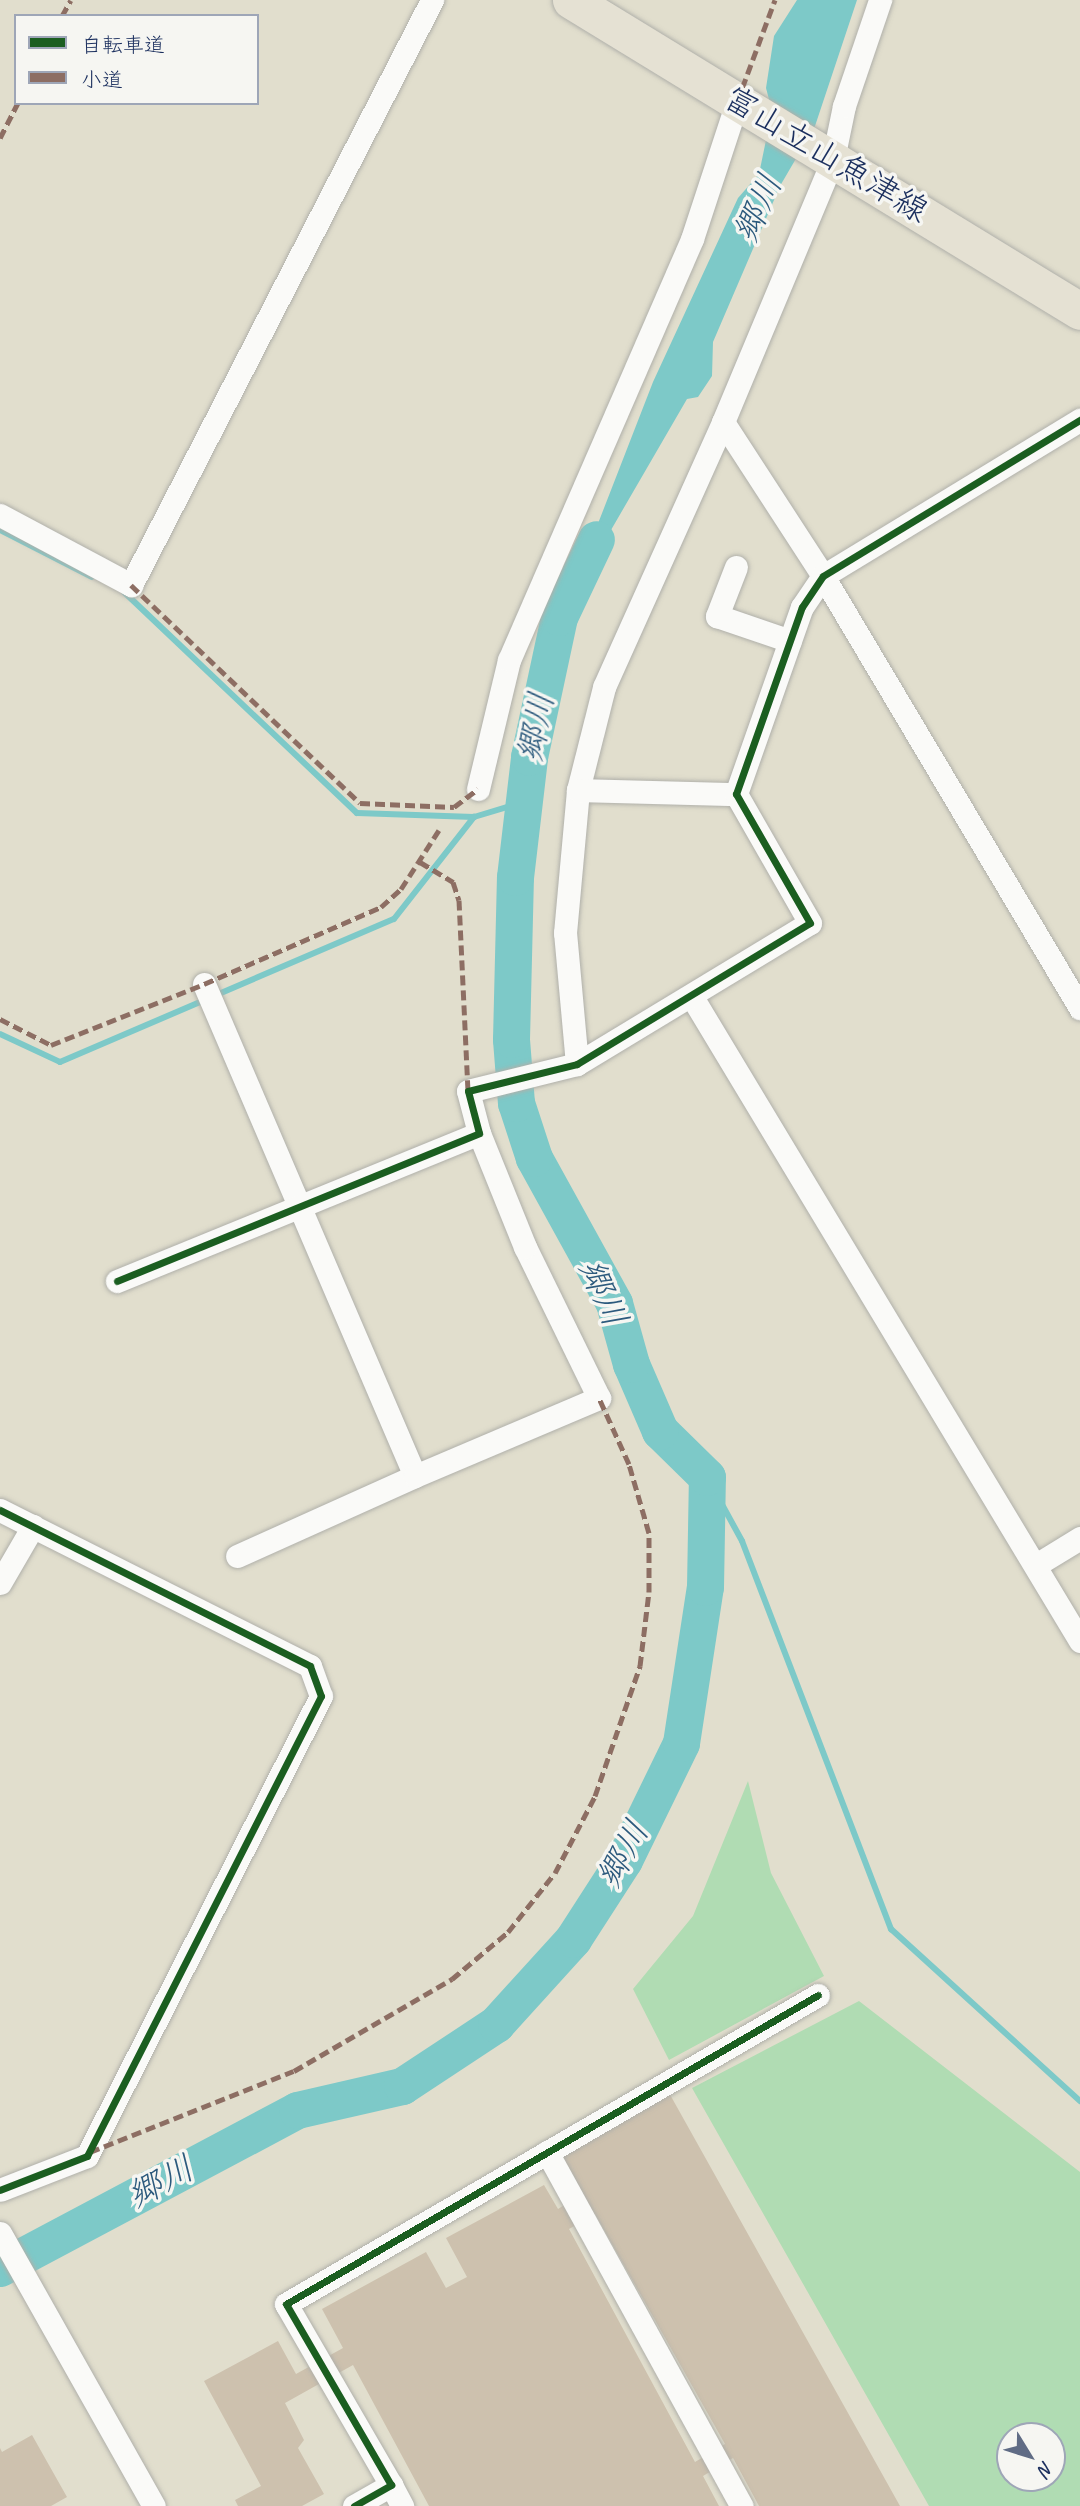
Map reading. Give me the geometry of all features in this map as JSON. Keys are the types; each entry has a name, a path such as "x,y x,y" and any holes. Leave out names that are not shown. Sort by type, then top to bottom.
{"main road":[{"name":"富山立山魚津線","path":"571,0 737,102 1077,301"}],"street":[{"path":"0,515 131,585 432,0"},
{"path":"577,1064 565,933 578,790 604,687 723,422 827,155 880,0"},
{"path":"478,789 509,660 692,239 737,102"},
{"path":"237,1556 415,1476 599,1398 524,1247 480,1133 468,1091 577,1064 692,997 810,923 736,793 802,607 823,576 1080,420"},
{"path":"723,422 823,576 1080,1008"},
{"path":"736,567 717,616 790,642"},
{"path":"578,790 736,793"},
{"path":"204,984 415,1476"},
{"path":"692,997 1080,1642"},
{"path":"117,1281 480,1133"},
{"path":"0,1510 310,1666 321,1696 87,2156 0,2190"},
{"path":"0,1583 33,1527"},
{"path":"1036,1565 1080,1538"},
{"path":"402,2506 286,2304 818,1995"},
{"path":"547,2152 742,2506"},
{"path":"0,2233 153,2506"},
{"path":"354,2506 391,2485"}],"green space":[{"path":"748,1781 771,1873 824,1976 669,2060 633,1989 693,1916"},
{"path":"859,2001 1080,2172 1080,2506 929,2506 692,2088"}],"water":[{"path":"797,0 857,0 815,126 780,186 713,342 712,376 698,397 687,399 564,611 653,382 738,198 759,174 772,111 766,88 774,36"}],"building":[{"path":"668,2091 900,2506 759,2506 733,2458 703,2476 719,2506 429,2506 353,2365 285,2403 304,2440 298,2448 324,2494 302,2506 238,2506 235,2500 261,2486 204,2381 278,2341 296,2374 343,2348 322,2309 426,2252 446,2288 467,2277 446,2238 544,2185 558,2209 583,2193 561,2155","holes":["595,2214 725,2444 695,2462 569,2229"]},
{"path":"32,2435 67,2497 51,2506 0,2506 0,2448 2,2452"}],"waterway":[{"path":"0,530 92,577"},
{"name":"郷川","path":"0,2268 297,2110 402,2086 496,2024 573,1939 624,1860 681,1743 705,1587 707,1477 660,1431 631,1364 614,1303 534,1158 516,1103 511,1039 515,877 529,757 559,617 596,539"},
{"path":"124,592 357,813 474,817 524,802"},
{"path":"0,1034 60,1062 394,919 474,817"},
{"path":"707,1477 742,1541 891,1929 1080,2101"}],"marked path":[{"path":"63,14 71,0"},
{"path":"737,102 775,0"},
{"path":"0,138 17,105"},
{"path":"131,585 360,803 454,807 478,789"},
{"path":"0,1019 51,1045 204,984 381,907 401,889 439,830"},
{"path":"420,862 453,882 459,900 468,1091"},
{"path":"90,2152 294,2071 452,1979 508,1932 555,1873 595,1796 640,1666 649,1592 649,1533 629,1464 599,1398"}],"cycle path":[{"path":"117,1281 479,1133 468,1091 577,1064 810,923 736,794 802,607 823,576 1080,420"},
{"path":"0,1510 310,1666 321,1696 87,2156 0,2190"},
{"path":"354,2506 391,2485 286,2304 818,1995"}]}
